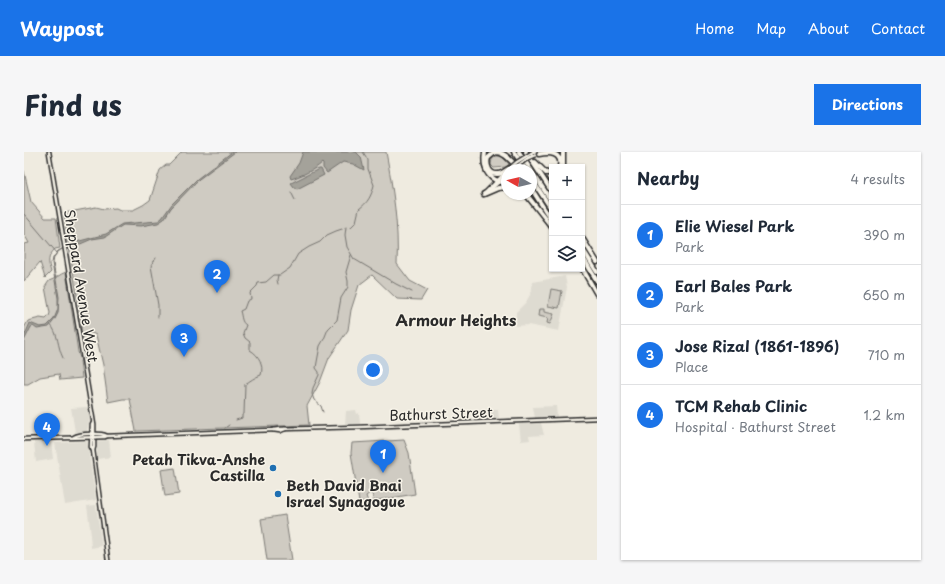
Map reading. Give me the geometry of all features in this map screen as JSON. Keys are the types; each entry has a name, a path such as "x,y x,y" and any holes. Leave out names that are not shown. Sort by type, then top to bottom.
{"highway":[{"path":"484,152 485,169 490,176 498,182"},
{"path":"501,174 493,173 487,166 488,158 495,152 502,153 514,164"},
{"path":"507,152 515,164"},
{"path":"514,152 522,164"},
{"path":"519,152 527,164"},
{"path":"535,153 550,152 558,155 561,164"},
{"path":"563,152 563,164"},
{"path":"527,154 546,173 549,173"},
{"path":"527,154 549,187"},
{"path":"537,179 551,200"},
{"path":"537,187 549,205"},
{"path":"484,194 501,188"},
{"path":"537,197 549,216"},
{"path":"531,200 549,223"},
{"path":"585,243 597,262"},
{"path":"585,253 597,272"},
{"path":"585,261 597,281"},
{"path":"584,272 597,294"}],"main road":[{"name":"Sheppard Avenue West","path":"49,152 93,422 91,447 108,560"},
{"path":"516,164 523,158 535,153 545,152"},
{"path":"498,182 501,179"},
{"path":"484,194 501,180"},
{"name":"Bathurst Street","path":"24,439 74,437 77,435 93,436 105,434 107,436 273,430 280,431 285,429 597,418"}],"shaded area":[{"path":"182,152 386,152 395,208 397,264 410,281 427,290 421,300 397,299 372,275 359,285 351,310 348,330 329,358 320,382 307,406 309,425 136,431 130,399 108,402 103,365 96,335 92,333 82,338 79,307 64,213 96,207 104,209 116,208 120,210 133,210 143,205 150,200 160,170 166,165 169,165"},
{"path":"232,152 235,152 199,179 171,208 164,219 158,223 141,226 123,225 105,237 92,239 78,245 62,249 76,242 106,234 122,224 158,221 172,204 197,179"},
{"path":"303,152 356,152 361,157 364,170 353,164 343,162 327,173 323,168 322,163 315,168 291,179 290,176 299,163"},
{"path":"496,156 501,156 509,164 501,164 501,167 494,168 491,165 492,159"},
{"path":"321,169 324,175 297,189 291,183"},
{"path":"24,171 31,202 45,218 56,218 60,248 55,249 49,257 51,272 45,278 40,262 24,281 24,244 29,243 24,234"},
{"path":"62,249 54,257 53,263 59,297 58,313 49,327 37,329 33,326 31,327 24,341 24,337 30,323 40,327 47,326 54,319 58,309 58,298 52,263 53,258 58,251"},
{"path":"66,272 78,352 81,361 82,378 60,380 59,374 40,377 28,384 24,384 24,328 28,321 40,318 46,319 49,316 50,313 45,287 49,281"},
{"path":"565,276 567,287 559,331 528,325 516,326 516,312 526,302 531,293 533,282"},
{"path":"551,289 562,291 559,308 548,306"},
{"path":"539,309 544,309 544,312 554,314 550,324 547,323 548,318 538,316"},
{"path":"556,406 557,417 535,418 533,407"},
{"path":"88,407 90,418 87,432 75,432 71,408"},
{"path":"498,409 499,419 482,420 481,410"},
{"path":"356,410 357,414 359,413 360,424 345,424 346,411"},
{"path":"541,423 544,435 529,436 530,440 521,441 519,424"},
{"path":"109,440 111,457 97,459 97,441"},
{"path":"404,440 409,453 415,494 372,501 373,496 370,493 366,496 368,502 359,502 351,453 352,443"},
{"path":"51,441 53,459 36,462 34,442"},
{"path":"87,441 96,500 65,505 55,443"},
{"path":"175,468 179,494 165,496 161,470"},
{"path":"96,505 102,546 91,548 91,535 87,506"},
{"path":"285,515 292,560 267,560 261,519"}],"waterway":[{"path":"351,227 356,222 359,209 369,199 374,185 368,169 368,160 363,152"},
{"path":"291,192 295,200"},
{"path":"24,214 57,253"},
{"path":"346,227 345,235 347,247 354,259 412,292"},
{"path":"236,420 242,418 242,415 244,414 245,384 261,375 262,371 260,361 250,350 250,342 245,338 243,333 246,325 242,321 240,311 244,309 247,301 251,299 250,293 258,283 266,282 274,275 280,275 290,268 298,254 320,242 327,235 345,228"},
{"path":"323,412 321,406 314,400 312,394 319,375 316,368 317,362 320,346 328,329 337,320 341,298 348,287 346,272 351,255"},
{"path":"156,258 151,266 158,305 158,317"},
{"path":"278,275 278,284"},
{"path":"50,324 55,332 63,358"},
{"path":"225,428 229,425"}],"place":[{"name":"Earl Bales Park","path":"217,293"},
{"name":"Jose Rizal (1861-1896)","path":"184,357"},
{"name":"TCM Rehab Clinic","path":"47,446"},
{"name":"Petah Tikva-Anshe Castilla","path":"273,468"},
{"name":"Elie Wiesel Park","path":"383,473"},
{"name":"Beth David Bnai Israel Synagogue","path":"278,494"}],"district":[{"name":"Armour Heights","path":"456,321"}]}
